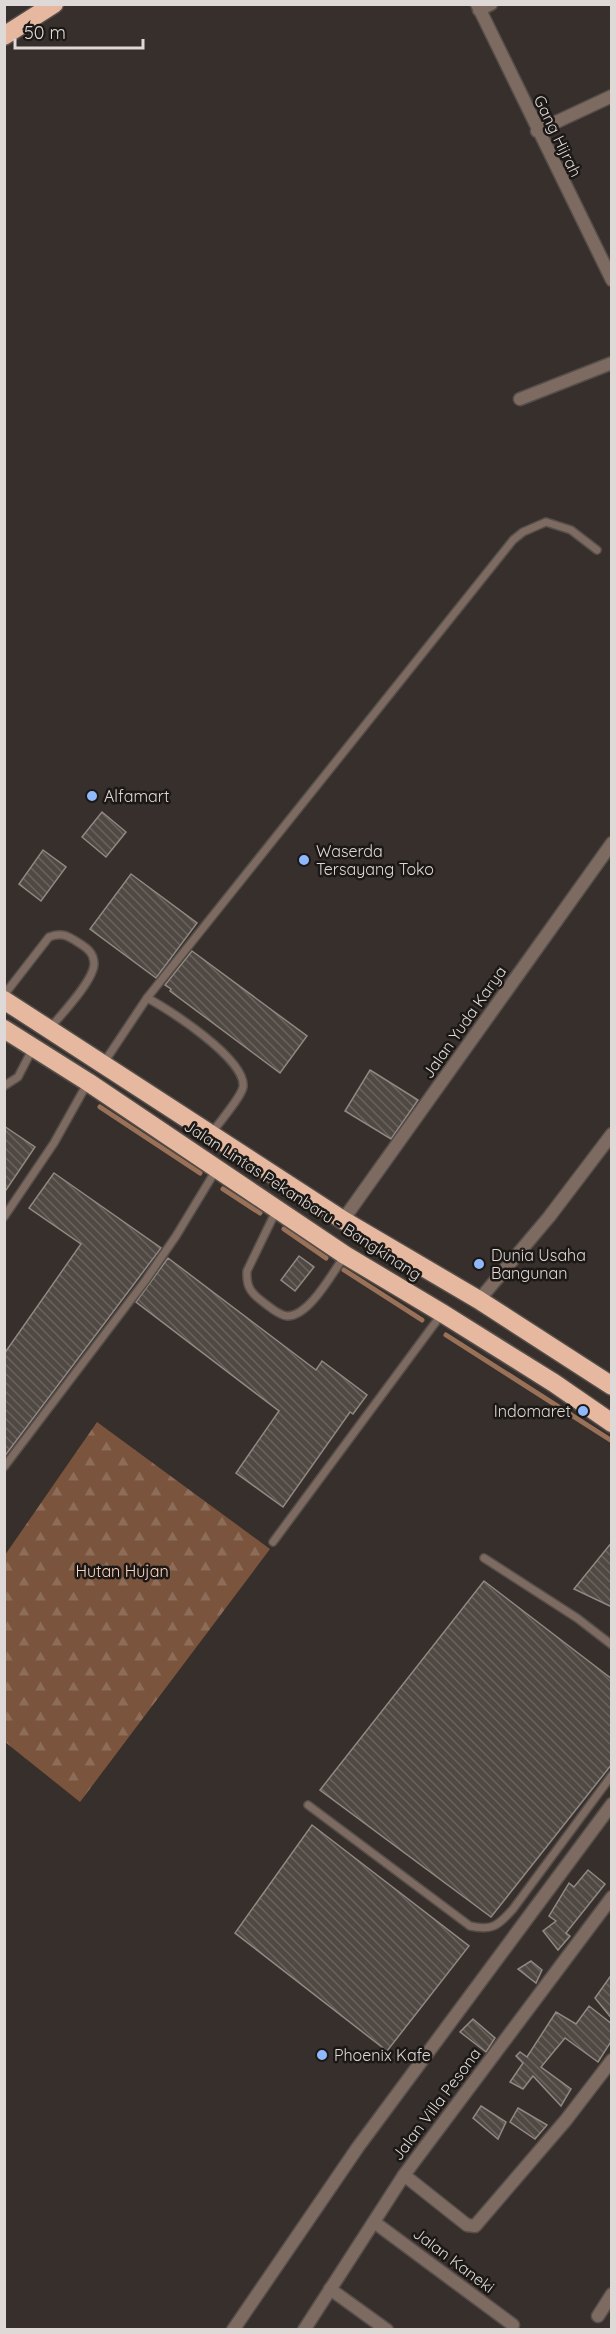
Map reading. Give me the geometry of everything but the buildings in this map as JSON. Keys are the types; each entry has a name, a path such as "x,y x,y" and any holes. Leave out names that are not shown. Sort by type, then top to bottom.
{"highway":[{"path":"4,36 54,4"},
{"name":"Jalan Lintas Pekanbaru - Bangkinang","path":"4,1000 343,1220 479,1300 612,1386"},
{"name":"Jalan Lintas Pekanbaru - Bangkinang","path":"4,1029 218,1168 345,1255 554,1383 612,1423"},
{"path":"554,1383 568,1356"}],"street":[{"name":"Gang Hijrah","path":"482,6 537,131 612,280"},
{"path":"537,131 612,96"},
{"path":"520,399 612,363"},
{"name":"Jalan Yuda Karya","path":"343,1220 612,843"},
{"path":"479,1300 549,1217 612,1134"},
{"path":"233,2330 358,2147 612,1804"},
{"name":"Jalan Villa Pesona","path":"612,1897 404,2175 467,2224 476,2226 566,2120 612,2061"},
{"path":"304,2330 404,2175"},
{"name":"Jalan Kaneki","path":"374,2222 513,2325"},
{"path":"330,2289 387,2330"},
{"path":"598,2316 612,2294"}],"lane":[{"path":"103,1064 147,998 513,540 523,532 546,522 571,530 597,550"},
{"path":"4,995 49,937 58,934 67,935 90,950 94,963 92,975 49,1030"},
{"path":"147,998 192,1026 231,1062 243,1077 243,1089 212,1133"},
{"path":"4,1086 18,1077 33,1048"},
{"path":"4,1217 49,1151 88,1082"},
{"path":"4,1467 145,1281 218,1168"},
{"path":"277,1208 247,1271 246,1281 250,1292 279,1313 287,1316 297,1314 308,1307 345,1255"},
{"path":"273,1542 442,1313"},
{"path":"484,1558 577,1618 612,1645"},
{"path":"308,1805 470,1926 484,1929 501,1923 513,1909 612,1775"}],"green space":[{"name":"Hutan Hujan","path":"97,1422 270,1549 80,1802 5,1742 5,1555"}],"waterway":[{"path":"100,1107 200,1173"},
{"path":"223,1189 260,1213"},
{"path":"284,1229 326,1258"},
{"path":"344,1270 422,1320"},
{"path":"446,1335 612,1441"}],"place":[{"name":"Alfamart","path":"92,796"},
{"name":"Waserda Tersayang Toko","path":"304,860"},
{"name":"Dunia Usaha Bangunan","path":"479,1264"},
{"name":"Indomaret","path":"583,1411"},
{"name":"Phoenix Kafe","path":"322,2055"}]}
